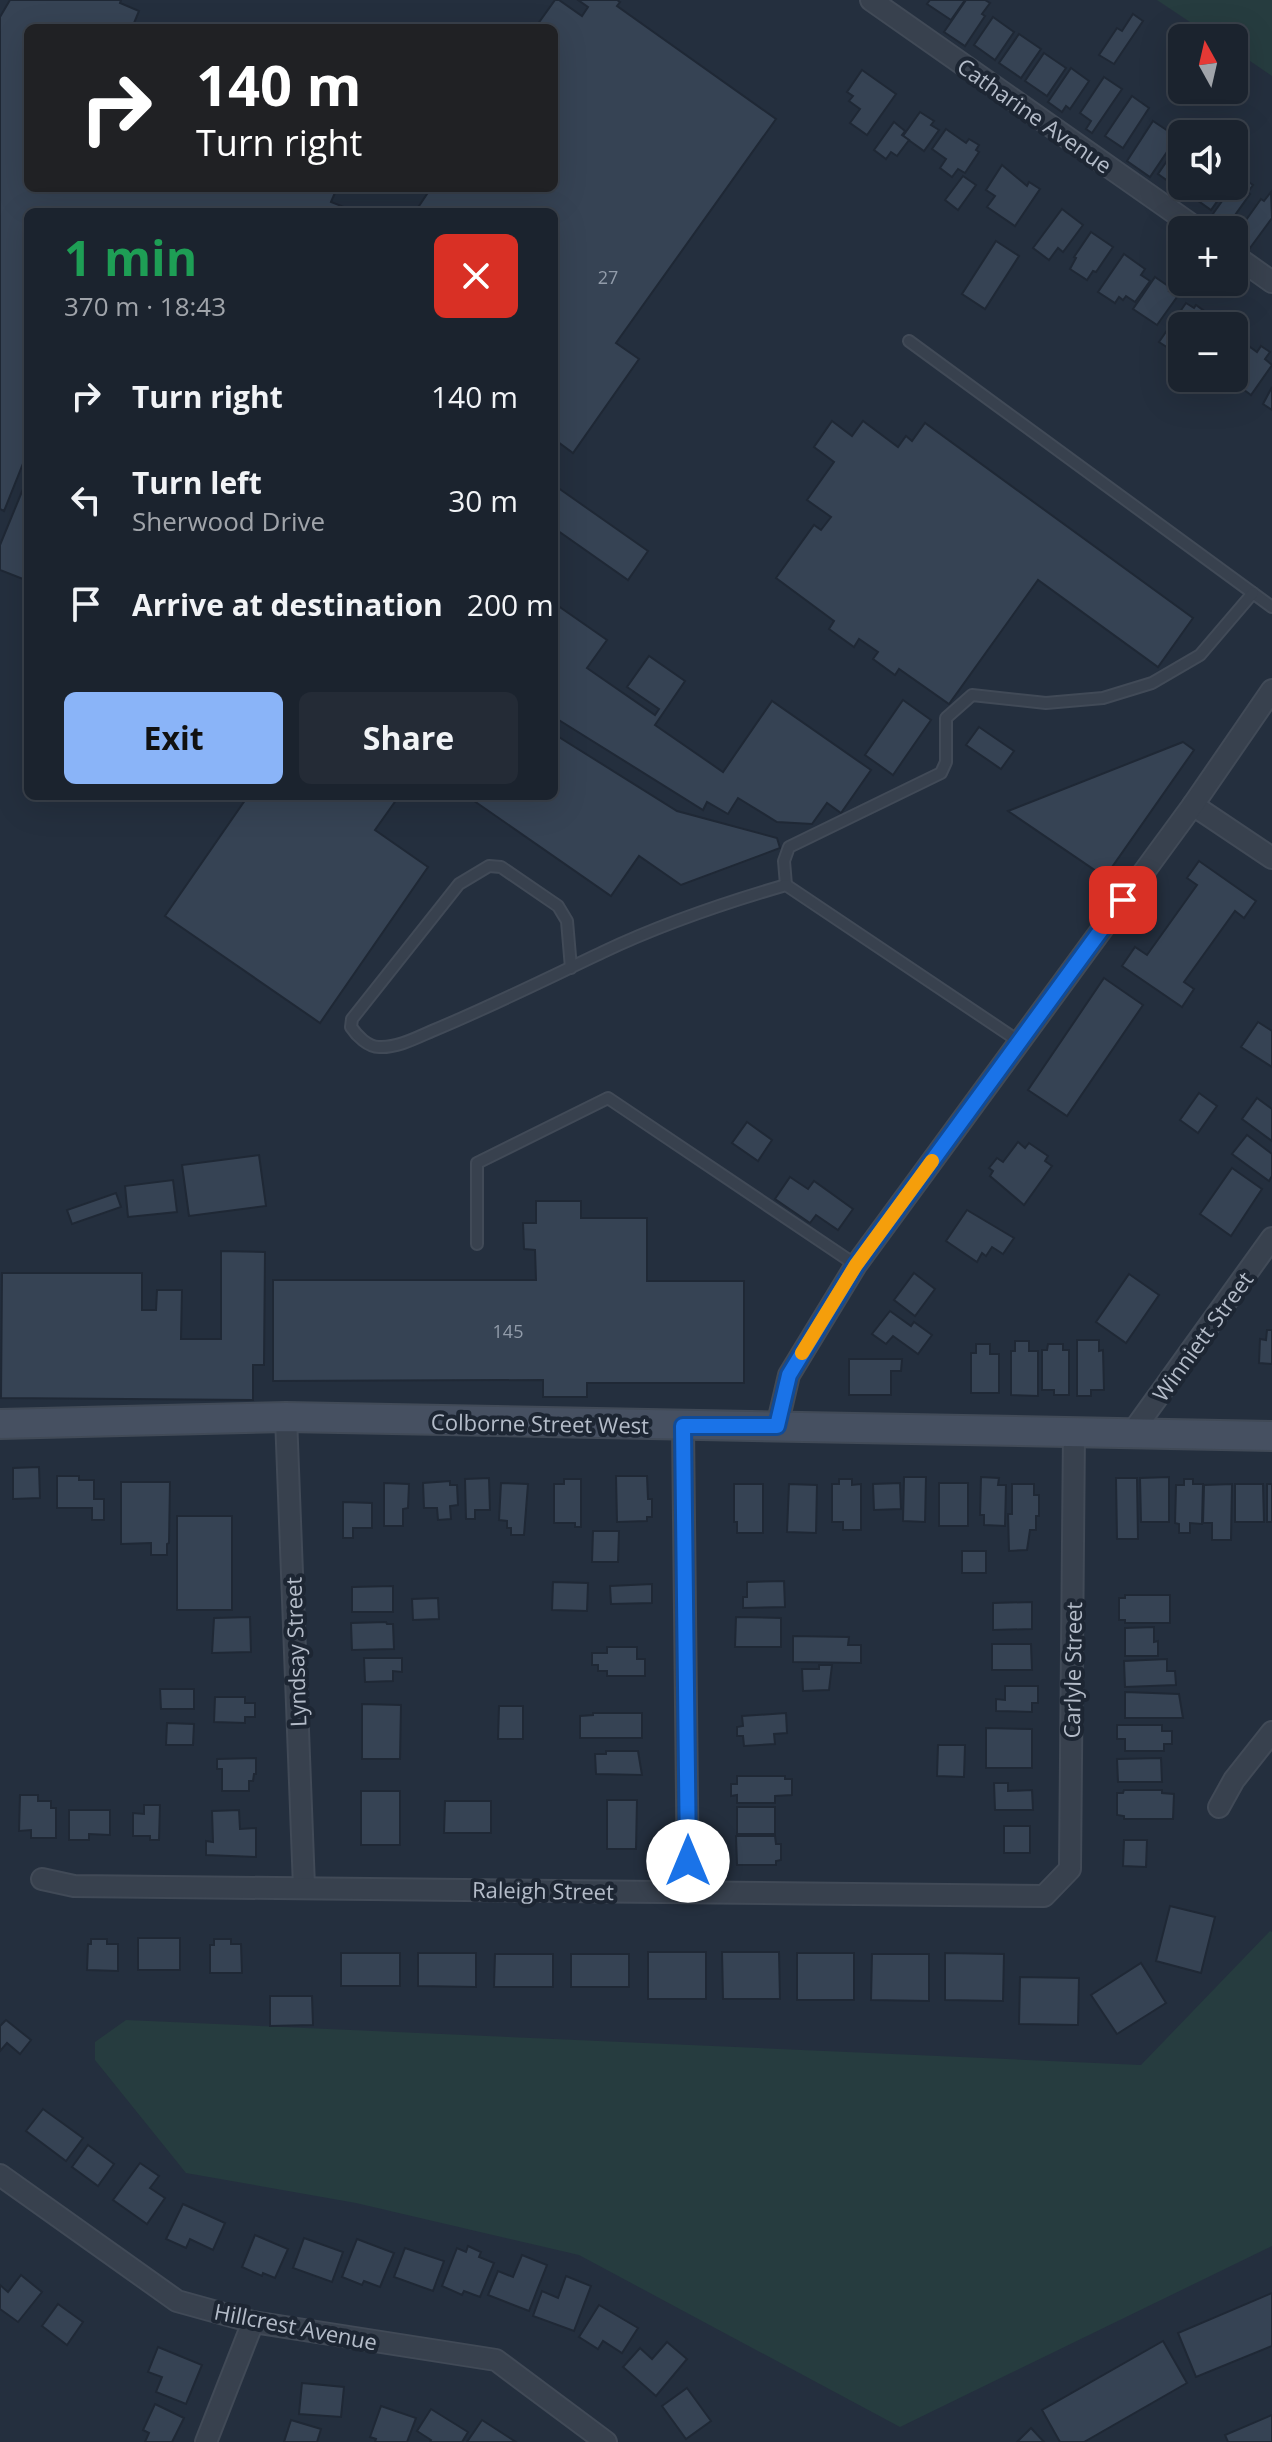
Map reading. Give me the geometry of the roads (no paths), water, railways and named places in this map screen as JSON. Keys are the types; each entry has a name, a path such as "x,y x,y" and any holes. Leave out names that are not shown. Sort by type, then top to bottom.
{"main road":[{"name":"Colborne Street West","path":"0,1424 286,1417 1272,1436"}],"street":[{"name":"Catharine Avenue","path":"871,0 1179,216"},
{"path":"1248,265 1272,282"},
{"path":"777,1426 789,1375 856,1265 1193,805 1272,690"},
{"path":"1193,805 1272,858"},
{"name":"Winniett Street","path":"1131,1434 1272,1238"},
{"name":"Lyndsay Street","path":"286,1417 304,1887"},
{"path":"683,1426 688,1892"},
{"name":"Carlyle Street","path":"1044,1896 1070,1869 1074,1433"},
{"path":"1219,1807 1234,1780 1272,1732"},
{"name":"Raleigh Street","path":"42,1879 74,1886 1044,1896"},
{"name":"Hillcrest Avenue","path":"0,2175 177,2301 253,2322 496,2360 606,2442"},
{"path":"206,2442 253,2322"}],"lane":[{"path":"909,341 1272,607"},
{"path":"786,885 784,861 789,847 941,773 946,762 946,718 972,695 1046,703 1103,698 1152,683 1200,655 1253,593"},
{"path":"571,968 567,921 558,906 501,867 489,866 459,884 352,1019 351,1027 356,1035 371,1045 380,1047 400,1043 449,1024 571,968 605,951 719,904 786,885 1020,1042"},
{"path":"477,1244 477,1163 608,1098 856,1265"}]}
